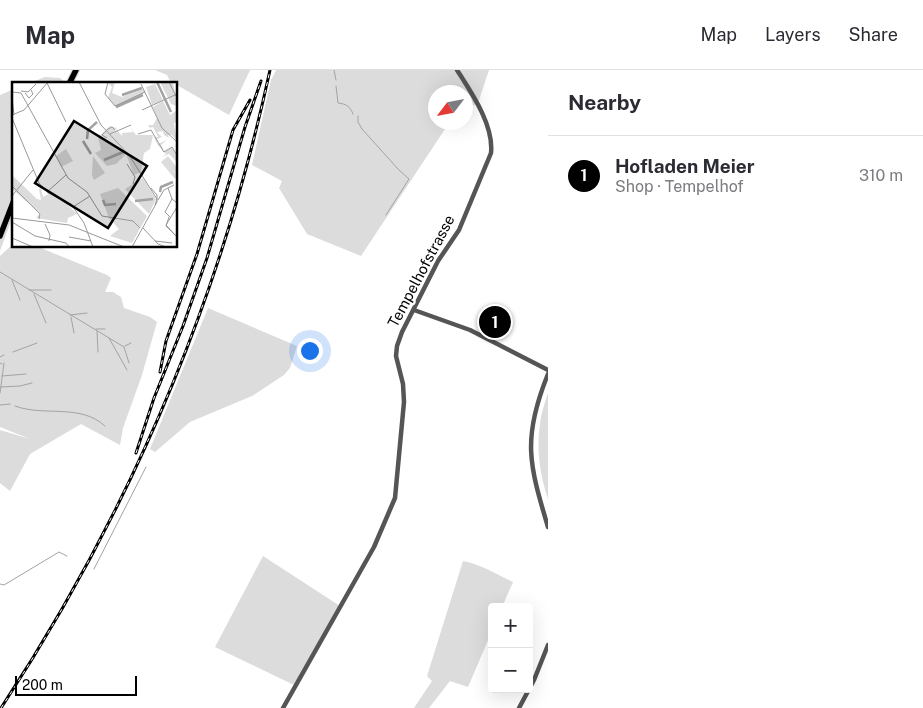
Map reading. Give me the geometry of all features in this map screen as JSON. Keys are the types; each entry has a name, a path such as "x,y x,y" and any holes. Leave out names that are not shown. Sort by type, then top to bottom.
{"main road":[{"path":"70,82 76,70"},
{"path":"0,236 12,205"}],"street":[{"name":"Tempelhofstrasse","path":"283,708 374,547 392,508 395,498 404,402 396,356 397,346 438,261 459,230 491,153 491,140 478,103 457,70"},
{"path":"414,310 470,330 548,370"},
{"path":"548,374 533,420 530,447 534,479 548,527"},
{"path":"519,708 534,680 548,645"}],"shaded area":[{"path":"155,70 250,70 229,115 178,86 178,82 170,81 167,75"},
{"path":"276,70 489,70 478,103 473,106 473,85 428,85 428,130 444,130 361,256 307,234 279,188 282,181 252,165 271,80"},
{"path":"45,77 60,78 65,82 32,82"},
{"path":"12,90 12,218 0,251 0,95"},
{"path":"12,245 12,248 41,248 107,275 111,278 105,292 113,292 121,297 124,308 150,317 157,322 142,375 123,428 120,445 81,424 30,454 10,491 0,483 0,430 30,439 0,427 0,256"},
{"path":"208,308 297,346 290,368 284,375 252,396 190,422 155,452 150,449"},
{"path":"548,393 548,499 541,471 538,443 541,416"},
{"path":"263,556 340,606 294,685 215,647"},
{"path":"463,561 483,567 513,582 504,603 488,603 488,640 468,687 450,681 429,708 414,708 432,681 427,676"}],"waterway":[{"path":"334,70 336,80"},
{"path":"336,86 338,103 347,106 353,114"},
{"path":"358,116 358,122 362,129 409,179 386,215"},
{"path":"0,272 124,347 129,363"},
{"path":"12,280 20,300"},
{"path":"29,290 51,290"},
{"path":"34,294 46,323"},
{"path":"70,315 87,313"},
{"path":"71,317 74,333"},
{"path":"96,329 105,329"},
{"path":"97,331 98,352"},
{"path":"109,338 127,370"},
{"path":"13,352 37,343"},
{"path":"125,346 131,343"},
{"path":"0,357 4,355"},
{"path":"0,393 4,363"},
{"path":"2,376 26,374"},
{"path":"1,387 32,383"},
{"path":"0,405 10,404"},
{"path":"15,406 38,411 73,412 95,419 105,426"},
{"path":"94,569 146,467"},
{"path":"0,584 4,585 59,552 67,556"}],"railway":[{"path":"1,708 47,634 90,558 129,481 165,401 197,321 225,238 250,155 270,70"},
{"path":"136,453 154,398 183,326 207,258 245,127 261,81"},
{"path":"160,372 166,341 197,254 233,130 250,100"}],"place":[{"name":"Hofladen Meier","path":"495,322"}]}
